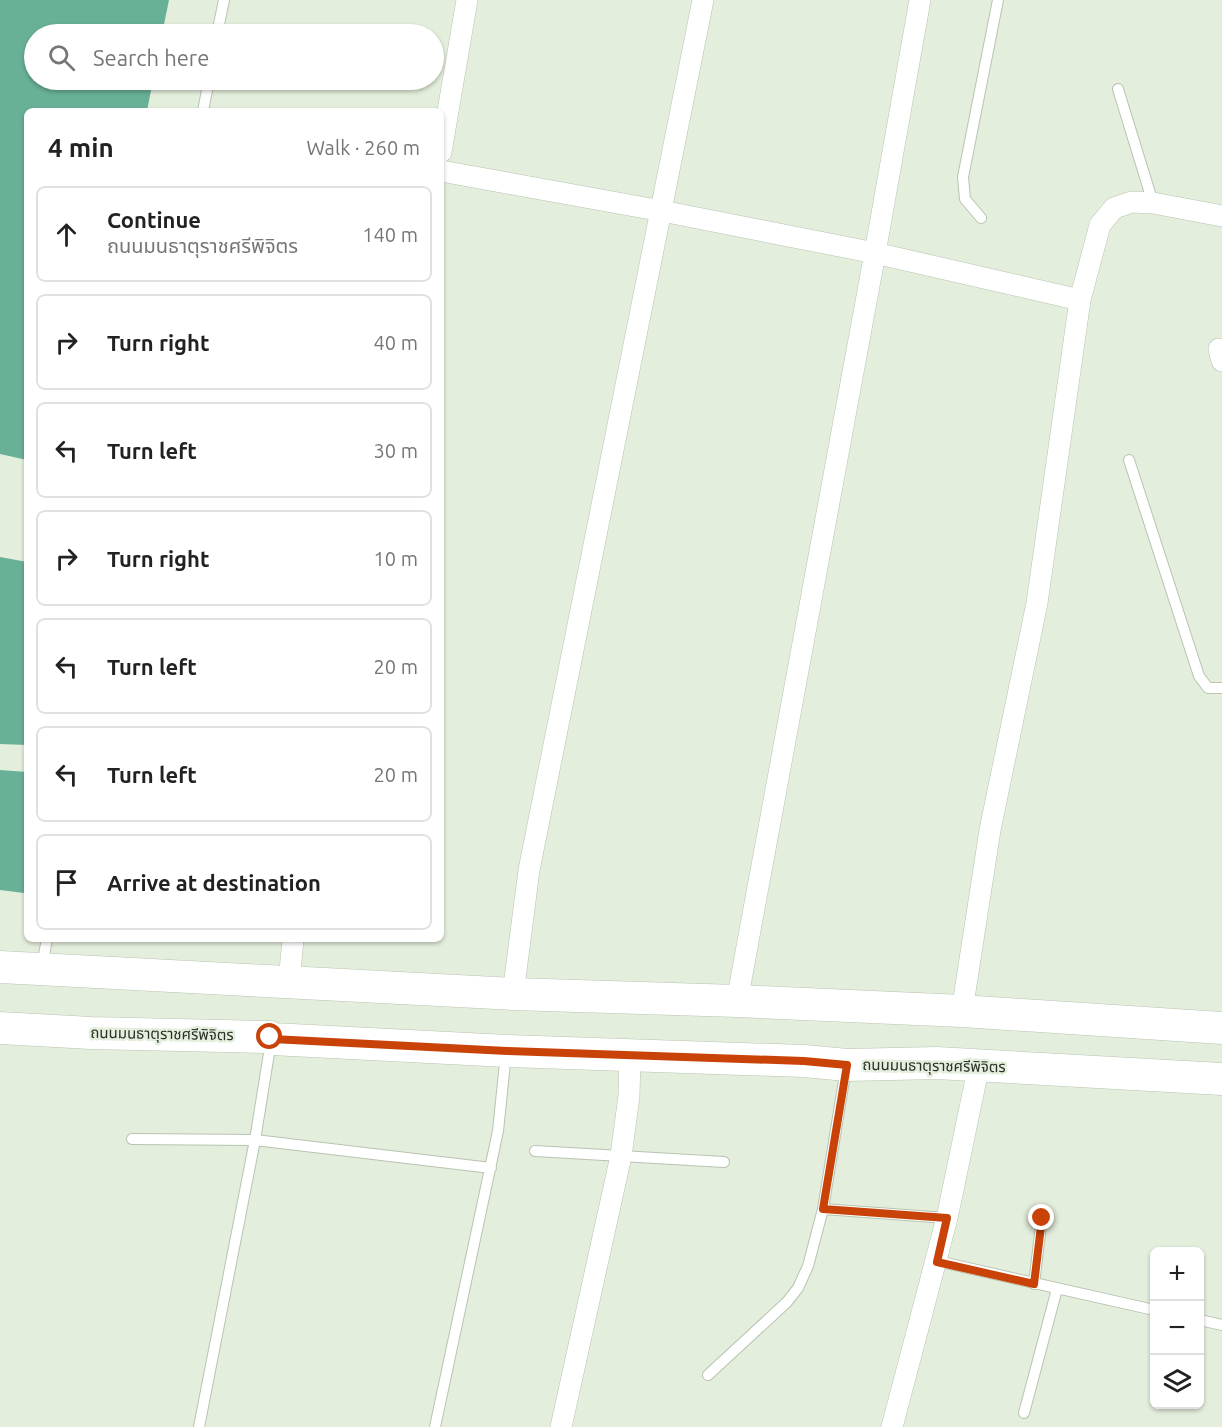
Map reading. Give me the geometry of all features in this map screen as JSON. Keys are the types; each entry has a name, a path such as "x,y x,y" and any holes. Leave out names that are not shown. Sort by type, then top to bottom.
{"street":[{"path":"444,134 467,0"},
{"path":"513,994 530,870 703,0"},
{"path":"737,1001 920,0"},
{"path":"444,172 875,253 1080,300"},
{"path":"962,1011 990,830 1037,603 1080,300 1100,225 1114,207 1132,202 1153,203 1222,216"},
{"path":"289,982 293,942"},
{"path":"0,967 513,994 962,1011 1222,1028"},
{"name":"ถนนมนธาตุราชศรีพิจิตร","path":"0,1028 91,1033 270,1037 272,1039 507,1051 804,1061 847,1065 937,1063 1222,1079"},
{"path":"561,1427 621,1156 629,1096 630,1056"},
{"path":"892,1427 937,1262 979,1065"}],"lane":[{"path":"219,24 224,0"},
{"path":"981,218 964,199 963,177 998,0"},
{"path":"1118,89 1153,203"},
{"path":"204,108 207,90"},
{"path":"1129,460 1199,676 1208,688 1222,688"},
{"path":"41,970 46,942"},
{"path":"199,1427 255,1140 272,1039"},
{"path":"435,1427 491,1168 498,1131 507,1051"},
{"path":"708,1375 787,1302 798,1288 808,1266 823,1209 847,1065"},
{"path":"132,1139 255,1140 491,1168"},
{"path":"535,1151 724,1162"},
{"path":"823,1209 947,1218"},
{"path":"1034,1284 1042,1218"},
{"path":"937,1262 1150,1309"},
{"path":"1024,1413 1057,1289"},
{"path":"1204,1321 1222,1325"}],"shaded area":[{"path":"0,0 169,0 164,24 24,24 24,90 151,90 148,108 24,108 24,459 0,454"},
{"path":"0,557 24,561 24,745 0,744"},
{"path":"0,770 24,772 24,893 0,890"}],"route":[{"path":"270,1037 272,1039 507,1051 804,1061 847,1065 823,1209 947,1218 937,1262 1034,1284 1042,1218"}]}
